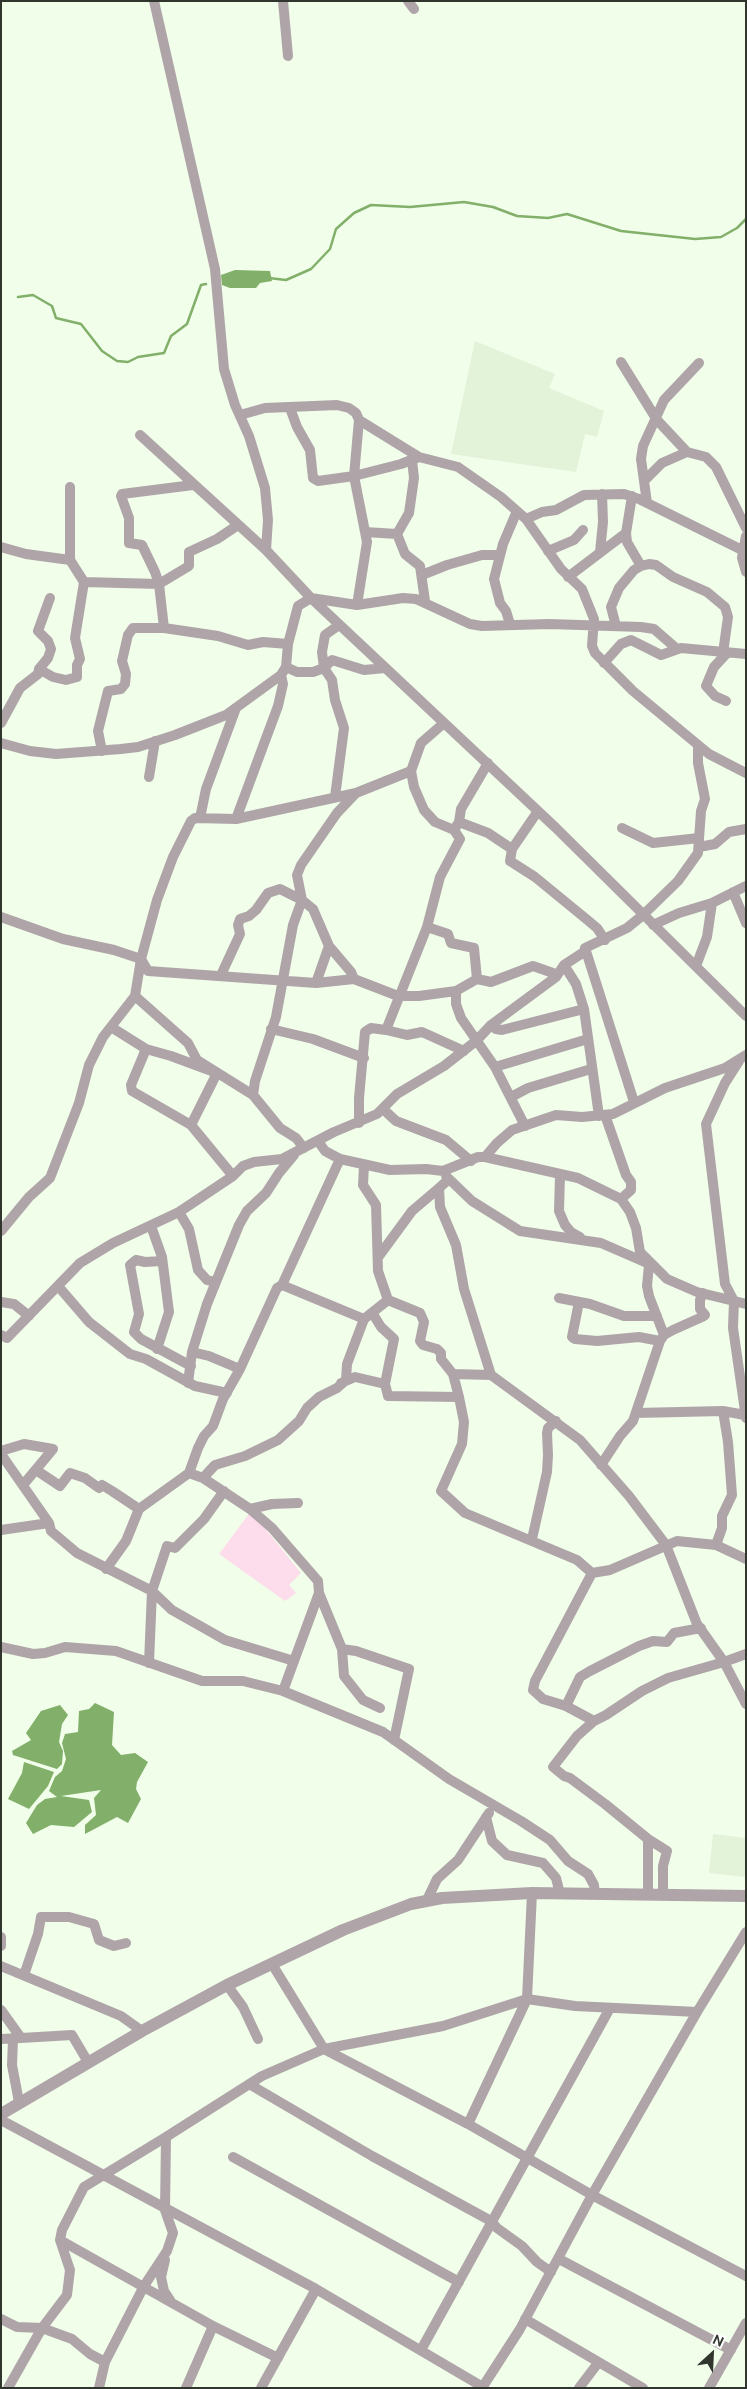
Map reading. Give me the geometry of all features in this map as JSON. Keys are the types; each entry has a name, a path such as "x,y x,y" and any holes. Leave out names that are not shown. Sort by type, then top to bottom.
{"street":[{"path":"154,1 215,269 224,369 228,387 250,436 265,488 268,520 266,550"},
{"path":"282,1 288,56"},
{"path":"621,362 657,420 686,452 706,457 716,467 746,528"},
{"path":"647,502 642,451 664,400 699,363"},
{"path":"240,415 266,408 337,405 349,408 356,413 359,420 354,476 367,542 357,605"},
{"path":"290,408 297,427 310,450 313,478 318,481 354,476 416,459"},
{"path":"359,420 416,459 458,467 518,511 526,519 568,577 582,589 595,626 592,646 595,653 648,704 669,719 698,746 721,762 746,773"},
{"path":"140,435 266,550 311,598 538,810 746,1016"},
{"path":"644,481 662,463 686,452"},
{"path":"396,534 409,513 416,459"},
{"path":"164,628 159,584 142,545 129,543 129,518 121,495 194,485"},
{"path":"39,669 53,677 66,680 77,677 77,665 80,659 75,638 84,582 70,560 70,487"},
{"path":"526,519 542,512 556,510 578,497 602,494 632,496 742,550"},
{"path":"600,552 603,522 602,494"},
{"path":"632,496 626,533 627,542 641,566"},
{"path":"510,624 506,611 500,603 494,579 500,555 518,511"},
{"path":"84,582 159,584 189,566 190,552 238,526"},
{"path":"548,550 574,540 579,537 583,530"},
{"path":"365,532 396,534"},
{"path":"568,577 626,533"},
{"path":"396,534 405,554 417,562 422,575 425,601"},
{"path":"746,536 742,550 746,572"},
{"path":"1,546 26,554 70,560"},
{"path":"422,575 447,565 482,556 500,555"},
{"path":"616,626 611,612 615,595 634,570 649,564 656,565 721,603 728,617 725,653 714,667 706,686 715,696 726,701"},
{"path":"1,723 20,688 38,674 39,669 48,658 51,649 48,641 38,632 50,598"},
{"path":"236,819 278,706 288,644 298,606 311,598 357,605 403,598 425,601 470,624 482,626 510,624 616,626 654,629 677,649"},
{"path":"335,796 344,728 335,700 332,680 324,668 322,652 325,635 339,624"},
{"path":"102,751 98,730 100,721 108,692 123,688 125,684 126,674 122,661 128,635 131,631 138,628 164,628 218,636 248,645 264,642 288,644"},
{"path":"604,663 626,641 637,642 657,654 665,654 677,649 746,654"},
{"path":"1,743 30,751 56,754 138,746 226,715 283,671 312,672 324,668 332,660 364,670 385,668"},
{"path":"200,818 206,789 236,708"},
{"path":"444,723 421,743 411,770 414,787 424,810 435,822 488,833 512,849"},
{"path":"149,777 155,741"},
{"path":"3,1338 29,1316 80,1263 91,1255 179,1212 233,1176 243,1166 254,1162 282,1159 383,1110 397,1094 444,1066 464,1051 491,1025 556,977 564,965 584,952 585,948 628,928 678,881 696,857 705,795 698,763 698,746"},
{"path":"386,1030 427,926 440,877 460,840 456,826 461,808 488,763"},
{"path":"2,1226 50,1178 79,1103 89,1065 103,1037 135,996 141,960 157,900 173,857 191,820 200,818 236,819 356,792 411,770"},
{"path":"252,1096 254,1081 271,1029 283,980 293,924 302,900 297,875 337,814 356,792"},
{"path":"538,810 512,849 510,861 535,877 585,918 597,928 605,940"},
{"path":"622,828 653,843 715,844 729,832 746,829"},
{"path":"653,925 679,913 712,903 746,886"},
{"path":"221,975 240,934 238,926 240,919 249,916 256,910 268,893 280,889 302,900 313,909 329,946 351,972 354,980"},
{"path":"733,892 746,923"},
{"path":"696,966 707,937 712,903"},
{"path":"1,916 63,939 114,950 141,960 148,971 316,983 354,980 398,996 419,996 456,991 477,979 491,982 533,966 552,972 556,977"},
{"path":"427,926 444,931 448,934 451,942 474,948 477,979"},
{"path":"316,983 329,946"},
{"path":"585,948 634,1102"},
{"path":"564,965 576,984 584,1009 591,1069 602,1116 626,1175 631,1182 631,1190 621,1199"},
{"path":"456,991 456,1004 460,1018 495,1068 525,1126"},
{"path":"135,996 188,1043 197,1060 252,1096 280,1128 296,1138 301,1151"},
{"path":"491,1025 496,1029 502,1030 584,1009"},
{"path":"111,1027 146,1049 217,1073"},
{"path":"359,1123 359,1098 365,1032 370,1028 406,1035 422,1032 464,1051"},
{"path":"271,1029 314,1039 364,1058"},
{"path":"495,1068 588,1039"},
{"path":"146,1049 131,1085 132,1091 191,1125 233,1176"},
{"path":"485,1157 512,1130 556,1114 582,1118 613,1114 634,1102 675,1084 742,1058"},
{"path":"636,1413 722,1411 746,1416 733,1328 734,1301 725,1284 706,1124 725,1083 742,1058"},
{"path":"511,1097 528,1088 591,1069"},
{"path":"191,1125 217,1073"},
{"path":"383,1110 396,1121 446,1140 471,1162"},
{"path":"318,1141 325,1151 340,1159 390,1170 426,1169 446,1175 485,1211 520,1231 582,1238 610,1246 651,1266"},
{"path":"188,1383 192,1352 215,1282 239,1225 247,1211 266,1193 278,1173 301,1151"},
{"path":"379,1256 412,1211 439,1188 446,1175 478,1157 485,1157 578,1178 621,1199 630,1212 636,1228 640,1252 651,1266 667,1279 703,1293 746,1304"},
{"path":"106,1569 126,1541 139,1509 189,1473 198,1448 204,1436 214,1426 217,1412 240,1369 277,1288 282,1285 340,1159"},
{"path":"364,1165 363,1184 376,1205 375,1242 379,1256 378,1271 388,1300"},
{"path":"560,1175 559,1211 571,1232 582,1238"},
{"path":"439,1188 440,1207 456,1245 464,1289 491,1375 580,1440 625,1491 666,1545 697,1624 724,1662 746,1704"},
{"path":"179,1212 190,1229 198,1270 207,1280 215,1282"},
{"path":"151,1226 166,1277 169,1312 157,1349"},
{"path":"162,1261 145,1262 136,1260 132,1261 128,1268 139,1314 134,1332 157,1349 191,1366"},
{"path":"601,1465 636,1413 662,1338 648,1286 651,1266"},
{"path":"282,1285 368,1316 394,1339 385,1384 388,1396 459,1397"},
{"path":"58,1286 90,1322 112,1342 130,1354 146,1359 188,1383 227,1393"},
{"path":"579,1302 572,1337 575,1339 597,1341 639,1337 662,1338 705,1315 700,1309 700,1300 703,1293"},
{"path":"559,1298 624,1316 657,1316"},
{"path":"203,1478 216,1465 246,1456 278,1440 299,1421 307,1408 319,1396 334,1390 346,1380 347,1364 368,1316 388,1300"},
{"path":"388,1300 420,1312 424,1322 420,1341 423,1345 437,1349 441,1353 440,1359 453,1374 464,1422 462,1444 441,1491 465,1513 577,1560 592,1573"},
{"path":"1,1302 14,1304 29,1316"},
{"path":"192,1352 209,1356 240,1369"},
{"path":"453,1374 491,1375"},
{"path":"341,1383 355,1377 385,1384"},
{"path":"716,1546 722,1528 722,1516 732,1495 728,1442 722,1411"},
{"path":"532,1540 547,1472 548,1428 556,1421"},
{"path":"23,1485 53,1449 24,1444 1,1452 23,1485 49,1523 51,1531 59,1539 106,1569 152,1591 172,1610 225,1640 294,1662"},
{"path":"36,1470 60,1486 70,1474 85,1478 100,1488 102,1485 139,1509"},
{"path":"189,1473 203,1478 250,1508 272,1528 318,1581 319,1593 342,1649 344,1676 363,1700 380,1708"},
{"path":"150,1663 152,1591 167,1546 175,1548 204,1519 224,1491"},
{"path":"250,1508 272,1504 298,1503"},
{"path":"1,1530 49,1523"},
{"path":"592,1573 610,1570 677,1540 716,1546 746,1559"},
{"path":"592,1573 535,1681 533,1690 543,1699 566,1706 594,1721"},
{"path":"283,1690 319,1593"},
{"path":"566,1706 580,1678 597,1667 653,1641 667,1642 674,1633 701,1628"},
{"path":"1,1648 33,1654 45,1653 64,1647 116,1652 202,1681 243,1681 283,1690 338,1712 383,1732 449,1779 550,1840 568,1862 588,1874 594,1885 595,1894"},
{"path":"342,1649 356,1651 409,1669 394,1740"},
{"path":"663,1895 663,1866 667,1851 648,1839 606,1804 553,1767 577,1736 594,1721 668,1678 746,1654"},
{"path":"428,1900 437,1879 458,1860 493,1806"},
{"path":"486,1818 491,1831 492,1841 507,1855 543,1864 556,1878 560,1894"},
{"path":"648,1839 648,1895"},
{"path":"468,2124 527,1999 532,1894"},
{"path":"1,2114 18,2102 142,2031 227,1986 343,1930 428,1900 532,1894 746,1896"},
{"path":"24,1975 38,1934 41,1917 69,1917 94,1924 99,1940 114,1946 126,1943"},
{"path":"1,2120 165,2210 316,2289 482,2388 525,2319 592,2195 697,2012 746,1932"},
{"path":"1,1937 1,1946"},
{"path":"272,1964 324,2049 468,2124 592,2195 746,2276"},
{"path":"1,1966 121,2016 142,2031"},
{"path":"227,1986 242,2007 258,2039"},
{"path":"8,2388 42,2328 67,2294 70,2270 60,2240 62,2230 84,2187 262,2076 324,2049 443,2026 527,1999 575,2006 697,2012"},
{"path":"421,2350 491,2220 610,2008"},
{"path":"1,2010 17,2039 12,2065 18,2102"},
{"path":"1,2040 72,2035 88,2062"},
{"path":"250,2084 372,2156 491,2220 497,2228 522,2246 537,2262 552,2272"},
{"path":"166,2137 165,2210 173,2233 161,2277 164,2292 170,2302"},
{"path":"233,2156 458,2282"},
{"path":"60,2240 214,2326 278,2358"},
{"path":"99,2388 105,2362 144,2286 167,2252"},
{"path":"559,2259 731,2350"},
{"path":"261,2388 316,2289"},
{"path":"1,2319 17,2327 42,2328 72,2339 90,2354 105,2362"},
{"path":"525,2319 643,2388"},
{"path":"709,2388 746,2323"},
{"path":"186,2388 214,2326"},
{"path":"579,2388 598,2363"}],"shaded area":[{"path":"235,270 270,271 272,281 260,283 256,288 230,288 222,285 221,275"},
{"path":"475,341 555,374 549,388 604,411 597,437 585,434 576,472 451,454"},
{"path":"251,1511 301,1573 289,1585 296,1593 285,1601 219,1554"},
{"path":"95,1703 114,1712 112,1745 121,1755 135,1753 148,1762 137,1782 136,1789 141,1799 128,1823 117,1817 85,1834 85,1825 96,1815 94,1798 101,1790 61,1796 89,1800 92,1812 74,1827 51,1825 33,1834 26,1823 37,1805 45,1799 57,1797 49,1791 55,1777 62,1771 66,1759 62,1743 65,1734 78,1732 79,1711 89,1709"},
{"path":"60,1705 68,1715 62,1724 59,1742 63,1751 62,1764 57,1769 13,1755 12,1751 31,1740 26,1733 41,1711"},
{"path":"24,1762 54,1772 48,1786 29,1809 8,1799 22,1773"},
{"path":"713,1834 746,1838 746,1877 709,1873"}],"waterway":[{"path":"269,278 286,280 311,269 330,249 336,229 354,213 371,205 410,207 464,202 493,207 517,216 548,218 567,214 621,231 695,239 721,237 737,228 746,219"},
{"path":"18,297 33,295 52,306 56,318 81,324 102,351 117,361 128,362 138,357 164,353 171,336 187,324 201,285 206,284"}]}
